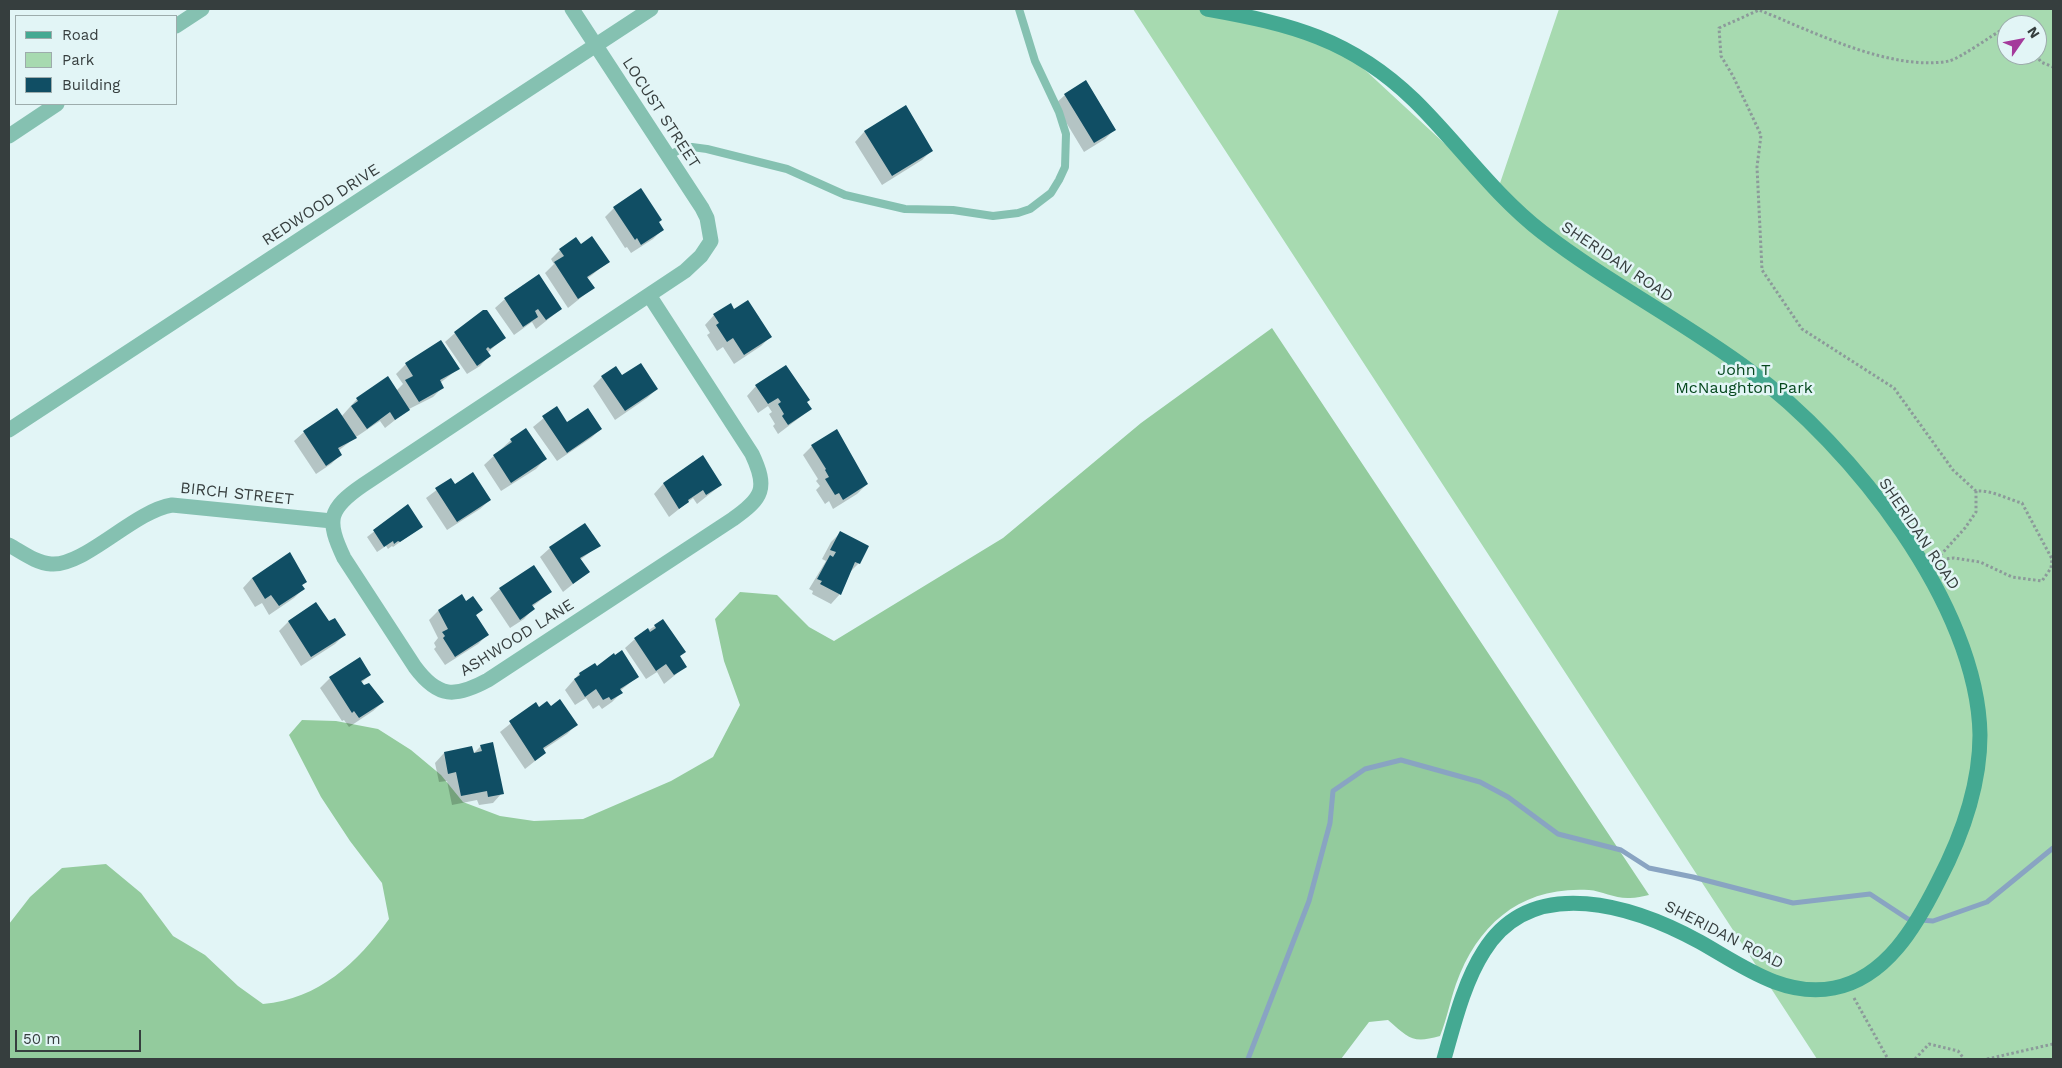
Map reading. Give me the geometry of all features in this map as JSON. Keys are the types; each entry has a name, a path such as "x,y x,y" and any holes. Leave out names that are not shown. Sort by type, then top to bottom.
{"street":[{"path":"178,25 202,9"},
{"name":"LOCUST STREET","path":"572,9 707,218 710,241 693,265 649,295"},
{"name":"REDWOOD DRIVE","path":"9,430 652,9"},
{"name":"SHERIDAN ROAD","path":"1207,9 1283,24 1338,45 1373,66 1418,103 1492,187 1542,232 1746,368 1788,402 1836,450 1932,566 1941,595 1964,647 1975,687 1980,736 1976,776 1969,805 1952,851 1910,930 1882,964 1863,978 1844,986 1811,990 1780,984 1746,969 1660,921 1632,911 1593,904 1553,906 1530,912 1512,921 1497,934 1483,951 1458,1012 1444,1059"},
{"path":"9,136 56,105"},
{"path":"332,521 343,500 357,489 649,295"},
{"name":"ASHWOOD LANE","path":"332,521 337,543 344,558 415,667 432,685 445,693 453,693 475,687 488,680 743,512 757,500 761,491 762,482 757,466 649,295"},
{"name":"BIRCH STREET","path":"9,545 44,562 63,563 86,552 153,509 172,504 332,521"}],"lane":[{"path":"668,156 681,149 692,147 707,148 778,166 845,195 905,209 953,210 993,216 1018,213 1030,209 1051,193 1060,180 1065,167 1066,134 1059,112 1035,61 1019,9"}],"path":[{"path":"1932,566 1954,558 1980,562 2012,577 2042,581 2051,568 2053,560 2022,503 1999,497 1987,490 1976,491 1953,470 1894,388 1802,329 1762,270 1757,167 1761,136 1733,76 1721,56 1719,28 1759,10 1847,46 1902,62 1950,61 1997,33"},
{"path":"1932,566 1965,528 1976,512 1976,491"},
{"path":"1844,986 1859,1003 1888,1059"},
{"path":"1915,1059 1929,1044 1958,1051 1964,1059"},
{"path":"1988,1059 2053,1044"}],"green space":[{"name":"John T McNaughton Park","path":"1133,9 1206,9 1338,45 1497,192 1559,9 2053,9 2053,1059 1817,1059"},
{"path":"1272,328 1649,895 1625,898 1589,890 1565,890 1543,894 1523,902 1506,913 1490,926 1465,962 1440,1036 1423,1039 1411,1038 1388,1020 1369,1022 1341,1059 9,1059 9,924 30,897 62,868 106,864 141,893 173,936 205,955 238,986 263,1004 283,1001 319,987 350,964 377,935 389,919 382,883 350,841 321,797 289,735 302,720 336,721 378,729 411,750 441,775 463,802 500,816 534,821 583,819 671,781 713,757 740,705 724,661 715,619 740,592 777,595 809,627 834,641 1003,538 1141,423"}],"building":[{"path":"1086,80 1116,130 1094,143 1064,94"},
{"path":"906,105 933,151 892,176 864,131"},
{"path":"641,188 662,220 659,222 664,230 641,245 637,238 635,240 613,207"},
{"path":"592,236 610,262 587,277 595,288 578,299 554,262 564,256 559,249 576,237 581,244"},
{"path":"539,274 562,309 546,320 538,309 535,311 538,317 523,327 504,298"},
{"path":"748,300 772,337 744,355 733,338 727,342 716,325 719,323 713,314 731,303 734,309"},
{"path":"483,310 487,310 506,338 490,349 488,347 486,349 491,356 477,366 454,332"},
{"path":"441,340 460,369 440,380 444,388 419,402 405,380 413,376 405,363"},
{"path":"641,363 658,389 625,411 601,376 616,366 622,375"},
{"path":"786,365 810,400 807,402 812,409 788,425 782,416 784,414 778,404 781,402 778,398 768,404 755,385"},
{"path":"388,376 410,410 395,420 390,412 367,429 351,406 358,401 356,398"},
{"path":"557,406 567,422 588,408 602,429 567,453 542,416"},
{"path":"337,408 357,438 338,448 342,455 326,466 303,431"},
{"path":"526,428 547,459 511,483 493,455 512,442 510,439"},
{"path":"837,429 868,484 843,500 839,493 835,495 825,479 829,477 826,469 811,445"},
{"path":"703,455 722,485 706,495 703,490 679,509 663,483"},
{"path":"473,472 491,500 457,522 435,488 451,478 455,484"},
{"path":"408,504 423,527 400,542 398,541 394,544 393,541 384,547 373,530"},
{"path":"585,523 601,546 580,558 590,572 573,584 549,547"},
{"path":"840,531 869,546 860,564 855,562 841,595 820,584 822,581 817,579 830,555 833,557 836,552 830,550"},
{"path":"290,552 307,582 302,585 305,589 279,606 271,595 265,599 252,578"},
{"path":"534,565 552,592 532,605 535,609 520,620 499,588"},
{"path":"462,594 466,601 473,596 483,610 476,615 489,635 455,657 443,638 445,636 442,632 448,629 438,610"},
{"path":"316,602 329,621 335,618 346,635 311,657 288,621"},
{"path":"663,619 686,652 680,656 687,667 674,675 666,664 656,671 634,638 648,628 650,632 656,628 654,625"},
{"path":"622,650 639,677 620,689 623,693 611,700 609,697 603,700 596,689 585,697 574,679 580,675 579,673 595,663 597,666 614,653 615,655"},
{"path":"360,657 371,675 361,681 364,685 369,683 384,702 359,718 354,711 352,713 329,677"},
{"path":"560,699 578,725 543,748 546,753 535,761 509,721 536,702 539,707 547,701 551,706"},
{"path":"493,742 504,794 488,797 487,791 461,796 456,772 448,774 444,752 472,746 474,753 482,751 480,745"}],"waterway":[{"path":"1248,1059 1309,901 1330,823 1333,791 1365,769 1401,760 1480,782 1508,797 1558,834 1621,850 1649,868 1693,877 1793,903 1870,894 1908,919 1933,921 1987,902 2053,848"}]}
